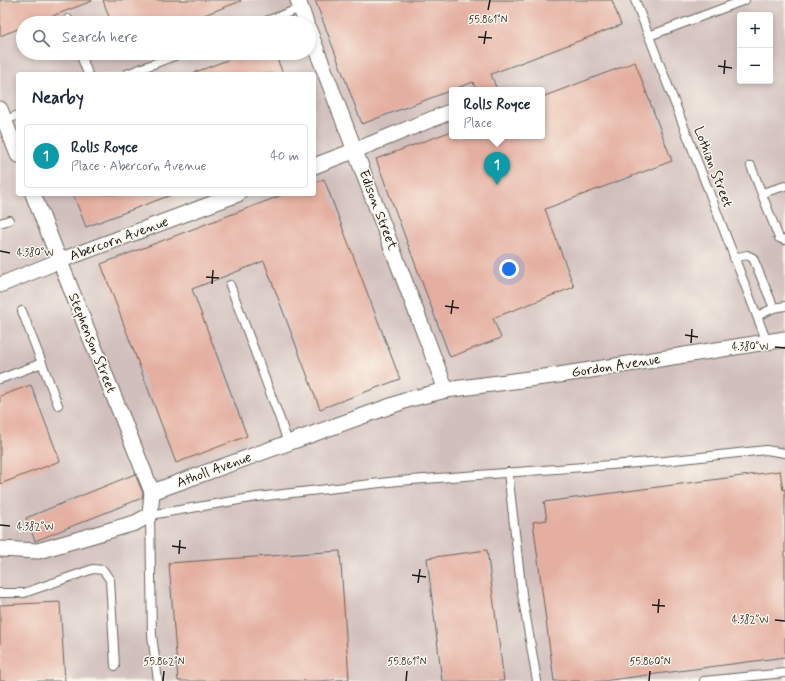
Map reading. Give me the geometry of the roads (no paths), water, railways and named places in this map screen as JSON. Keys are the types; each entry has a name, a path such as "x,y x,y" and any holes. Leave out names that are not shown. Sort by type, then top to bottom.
{"street":[{"path":"299,4 303,16"},
{"name":"Edison Street","path":"316,48 446,390"},
{"path":"316,165 449,112"},
{"path":"8,115 16,147"},
{"name":"Stephenson Street","path":"34,196 152,492"},
{"name":"Abercorn Avenue","path":"0,285 59,261 233,196"},
{"name":"Gordon Avenue","path":"446,390 559,375 785,339"},
{"name":"Atholl Avenue","path":"152,492 410,400 446,390"},
{"path":"0,549 38,551 136,523 150,515 152,492"}],"lane":[{"name":"Lothian Street","path":"635,0 767,342"},
{"path":"649,36 745,0"},
{"path":"275,16 299,4"},
{"path":"83,60 87,72"},
{"path":"132,72 164,60"},
{"path":"751,166 779,238 785,240"},
{"path":"762,193 785,186"},
{"path":"0,223 8,220"},
{"path":"734,258 748,255 753,258 774,308"},
{"path":"230,286 288,443"},
{"path":"757,316 774,308 785,306"},
{"path":"22,311 58,405"},
{"path":"0,379 42,363"},
{"path":"158,681 152,635 150,515 257,497 398,481 664,461 766,450 785,453"},
{"path":"508,472 522,594 537,681"},
{"path":"0,593 24,593 93,569 103,570 110,580 115,666"},
{"path":"704,681 785,672"}],"place":[{"name":"Rolls Royce","path":"497,185"}]}
